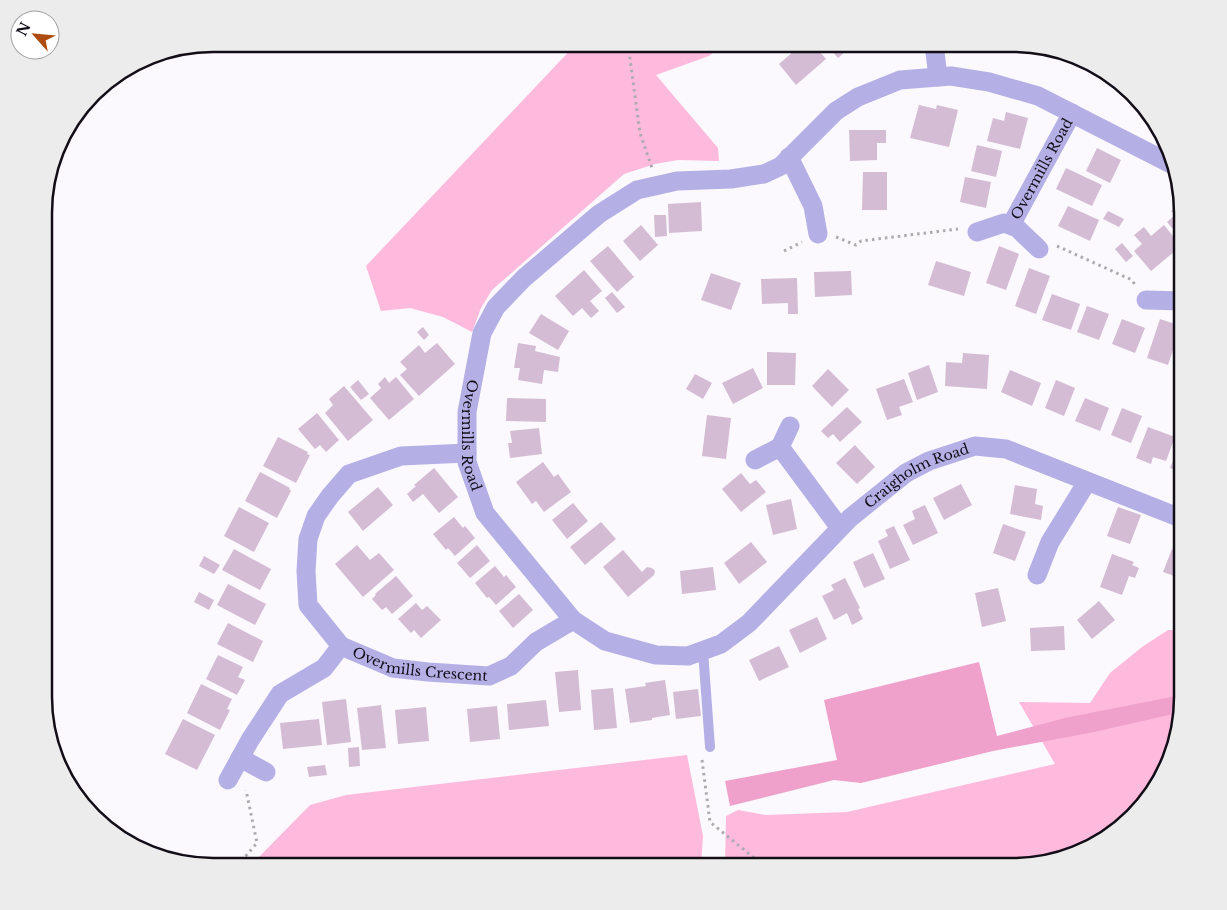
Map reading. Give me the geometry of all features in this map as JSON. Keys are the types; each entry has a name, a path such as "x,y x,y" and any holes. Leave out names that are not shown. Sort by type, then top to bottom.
{"street":[{"path":"935,53 938,77"},
{"name":"Overmills Road","path":"703,650 688,656 656,656 605,641 573,620 484,512 467,462 467,412 482,333 496,307 524,278 599,214 637,190 678,180 731,179 764,174 781,166 836,110 858,97 900,80 951,76 989,82 1038,96 1165,161"},
{"name":"Overmills Road","path":"1011,225 1072,113"},
{"path":"789,157 813,206 818,234"},
{"name":"Overmills Road","path":"977,232 1004,223 1016,228 1039,249"},
{"path":"1146,300 1174,301"},
{"path":"755,460 780,447 790,426"},
{"name":"Craigholm Road","path":"703,650 720,644 749,623 850,518 906,473 929,461 975,446 1006,449 1174,516"},
{"path":"780,447 840,528"},
{"name":"Overmills Crescent","path":"467,453 401,456 349,474 316,516 308,539 306,571 308,604 341,646 393,668 489,676 511,666 536,642 573,620"},
{"path":"1037,575 1050,542 1087,482"},
{"name":"Overmills Crescent","path":"228,780 250,740 280,694 324,668 341,646"},
{"path":"240,758 266,772"}],"lane":[{"path":"703,650 710,747"}],"path":[{"path":"629,53 640,133 657,185"},
{"path":"784,250 818,234 836,237 856,245 861,240 968,228 977,232"},
{"path":"1039,249 1057,246 1132,280 1146,300"},
{"path":"710,747 702,760 710,822 754,858"},
{"path":"240,758 257,843 245,857"}],"shaded area":[{"path":"567,53 713,53 656,75 718,148 719,161 678,160 655,164 624,174 492,290 481,308 472,332 443,317 410,308 381,311 366,266"},
{"path":"1168,630 1174,630 1174,707 1169,738 1153,777 1141,795 1112,824 1085,841 1055,852 1014,858 725,858 726,816 738,810 766,815 847,812 1055,764 1019,702 1090,703 1110,673 1142,647"},
{"path":"979,662 997,736 1065,718 1174,696 1174,707 1173,714 1094,732 993,751 861,783 834,780 730,806 725,781 837,760 824,700"},
{"path":"687,755 703,836 702,858 259,857 310,805 346,795"}],"building":[{"path":"792,53 821,53 826,59 796,85 779,64"},
{"path":"834,53 844,53 838,58"},
{"path":"919,105 936,109 937,105 958,110 949,147 910,138"},
{"path":"1006,112 1028,118 1020,149 987,141 993,118 1004,121"},
{"path":"849,130 886,130 886,143 877,143 877,160 850,161"},
{"path":"977,145 1002,151 996,177 971,171"},
{"path":"1097,148 1121,160 1110,183 1086,171"},
{"path":"1066,168 1102,185 1092,206 1056,189"},
{"path":"863,172 887,172 887,210 862,210"},
{"path":"965,177 991,182 986,208 960,202"},
{"path":"701,202 702,231 669,233 668,204"},
{"path":"1068,206 1099,220 1090,241 1058,226"},
{"path":"1108,211 1124,219 1119,227 1103,219"},
{"path":"654,215 666,215 667,236 655,237"},
{"path":"1174,216 1174,230 1167,222"},
{"path":"641,225 658,245 640,261 623,241"},
{"path":"1164,225 1174,237 1174,252 1151,271 1134,251 1142,244 1134,235 1144,227 1151,236"},
{"path":"1122,243 1133,256 1126,262 1115,249"},
{"path":"608,246 634,277 617,292 590,261"},
{"path":"999,246 1019,254 1006,290 986,283"},
{"path":"936,261 971,272 964,296 928,285"},
{"path":"1029,268 1050,276 1036,314 1015,306"},
{"path":"584,270 602,291 590,301 599,311 591,318 582,308 573,316 555,296"},
{"path":"851,271 852,295 815,297 814,272"},
{"path":"711,273 741,283 731,310 701,300"},
{"path":"797,278 798,314 788,314 788,303 762,304 761,279"},
{"path":"612,292 625,307 617,313 605,298"},
{"path":"1052,294 1080,304 1071,330 1042,320"},
{"path":"1087,306 1109,314 1099,340 1077,332"},
{"path":"541,314 569,331 558,350 529,333"},
{"path":"1122,319 1145,328 1135,353 1112,344"},
{"path":"1160,319 1174,324 1174,347 1168,365 1147,358"},
{"path":"423,327 429,335 424,340 417,332"},
{"path":"437,343 455,364 419,396 400,375 407,369 400,362 419,345 425,353"},
{"path":"518,343 536,346 535,351 560,357 558,372 544,370 542,384 518,380 520,368 514,368"},
{"path":"767,352 796,353 795,385 767,385"},
{"path":"963,353 989,355 987,389 945,386 946,362 962,363"},
{"path":"929,365 938,392 917,400 908,373"},
{"path":"753,368 763,388 733,404 722,383"},
{"path":"828,369 849,390 832,407 812,386"},
{"path":"1010,370 1041,383 1032,406 1001,392"},
{"path":"695,374 712,383 703,399 686,389"},
{"path":"385,377 389,383 396,377 414,399 389,420 370,398 381,388 378,384"},
{"path":"904,379 913,402 899,407 902,415 887,420 876,389"},
{"path":"358,380 369,394 361,400 350,387"},
{"path":"1056,380 1075,388 1064,416 1045,408"},
{"path":"344,386 373,420 348,441 325,413 333,405 329,399"},
{"path":"507,398 546,399 546,422 506,421"},
{"path":"1085,398 1109,408 1100,431 1075,421"},
{"path":"847,407 862,422 840,442 833,434 828,438 821,431"},
{"path":"1122,408 1142,416 1131,443 1111,435"},
{"path":"317,413 339,440 326,452 320,445 315,449 298,429"},
{"path":"707,415 731,418 726,459 702,456"},
{"path":"1148,427 1174,437 1166,461 1153,457 1151,464 1136,458"},
{"path":"539,428 542,454 510,458 508,443 512,443 510,431"},
{"path":"278,437 308,452 307,454 310,455 296,483 263,466"},
{"path":"855,445 875,467 857,484 836,463"},
{"path":"1174,458 1174,470 1170,468"},
{"path":"543,462 554,477 558,474 571,492 544,512 536,501 532,504 516,482"},
{"path":"434,468 458,497 439,513 423,494 413,502 407,494 416,486 414,485"},
{"path":"260,472 290,488 291,491 277,518 245,501"},
{"path":"741,473 750,484 756,480 766,492 741,512 722,489"},
{"path":"961,484 972,505 944,520 933,498"},
{"path":"1015,485 1037,489 1035,504 1043,506 1041,520 1010,514"},
{"path":"378,487 393,505 363,531 348,512"},
{"path":"791,499 797,529 773,535 766,505"},
{"path":"573,503 588,521 567,539 552,520"},
{"path":"925,505 938,533 913,545 903,525 915,519 912,511"},
{"path":"239,507 269,523 254,552 224,536"},
{"path":"1118,507 1141,515 1130,544 1107,536"},
{"path":"454,517 475,538 455,556 448,548 446,550 433,534"},
{"path":"601,522 616,539 585,565 570,547"},
{"path":"1003,524 1026,532 1015,561 993,553"},
{"path":"894,526 910,560 890,569 878,541 888,536 885,530"},
{"path":"751,542 767,562 739,584 724,563"},
{"path":"357,545 370,560 379,553 394,570 363,597 335,564"},
{"path":"477,545 490,561 470,578 457,563"},
{"path":"234,549 271,569 260,590 222,570"},
{"path":"1172,549 1174,550 1174,576 1163,572"},
{"path":"623,550 642,572 647,567 655,571 654,575 628,597 603,567"},
{"path":"873,553 885,579 864,588 853,562"},
{"path":"1112,554 1134,562 1132,565 1139,568 1135,578 1129,576 1122,595 1100,587"},
{"path":"204,556 220,565 214,574 199,566"},
{"path":"495,566 516,587 496,605 489,597 487,598 475,583"},
{"path":"713,567 716,590 682,594 680,571"},
{"path":"396,576 413,596 392,614 386,607 382,610 372,599 375,594"},
{"path":"845,578 860,608 858,609 863,619 852,625 847,613 834,620 822,596 834,590 831,585"},
{"path":"228,584 266,604 255,625 217,605"},
{"path":"998,588 1006,621 982,627 975,593"},
{"path":"199,592 214,600 209,610 194,602"},
{"path":"519,594 533,610 513,628 499,611"},
{"path":"1099,601 1115,620 1092,639 1077,620"},
{"path":"416,603 422,610 427,606 441,620 421,638 414,630 411,633 398,619"},
{"path":"817,617 827,639 800,653 789,630"},
{"path":"228,623 263,641 253,662 217,644"},
{"path":"1064,626 1065,650 1031,651 1030,628"},
{"path":"779,646 789,667 759,681 749,660"},
{"path":"218,655 243,667 238,677 245,680 237,695 206,679"},
{"path":"578,670 581,710 559,712 555,672"},
{"path":"665,680 670,715 630,723 625,689 646,686 645,683"},
{"path":"201,684 232,699 227,709 230,710 220,730 187,713"},
{"path":"613,688 617,728 594,730 591,690"},
{"path":"698,689 701,716 676,719 673,692"},
{"path":"346,699 351,742 327,745 322,702"},
{"path":"546,700 549,726 509,730 507,704"},
{"path":"381,705 386,748 362,750 357,708"},
{"path":"497,706 500,739 470,742 467,709"},
{"path":"426,707 429,741 398,744 395,710"},
{"path":"183,719 215,735 197,770 165,754"},
{"path":"319,719 322,745 283,749 280,723"},
{"path":"359,747 360,766 349,767 348,748"},
{"path":"325,765 327,775 309,777 307,767"}]}
